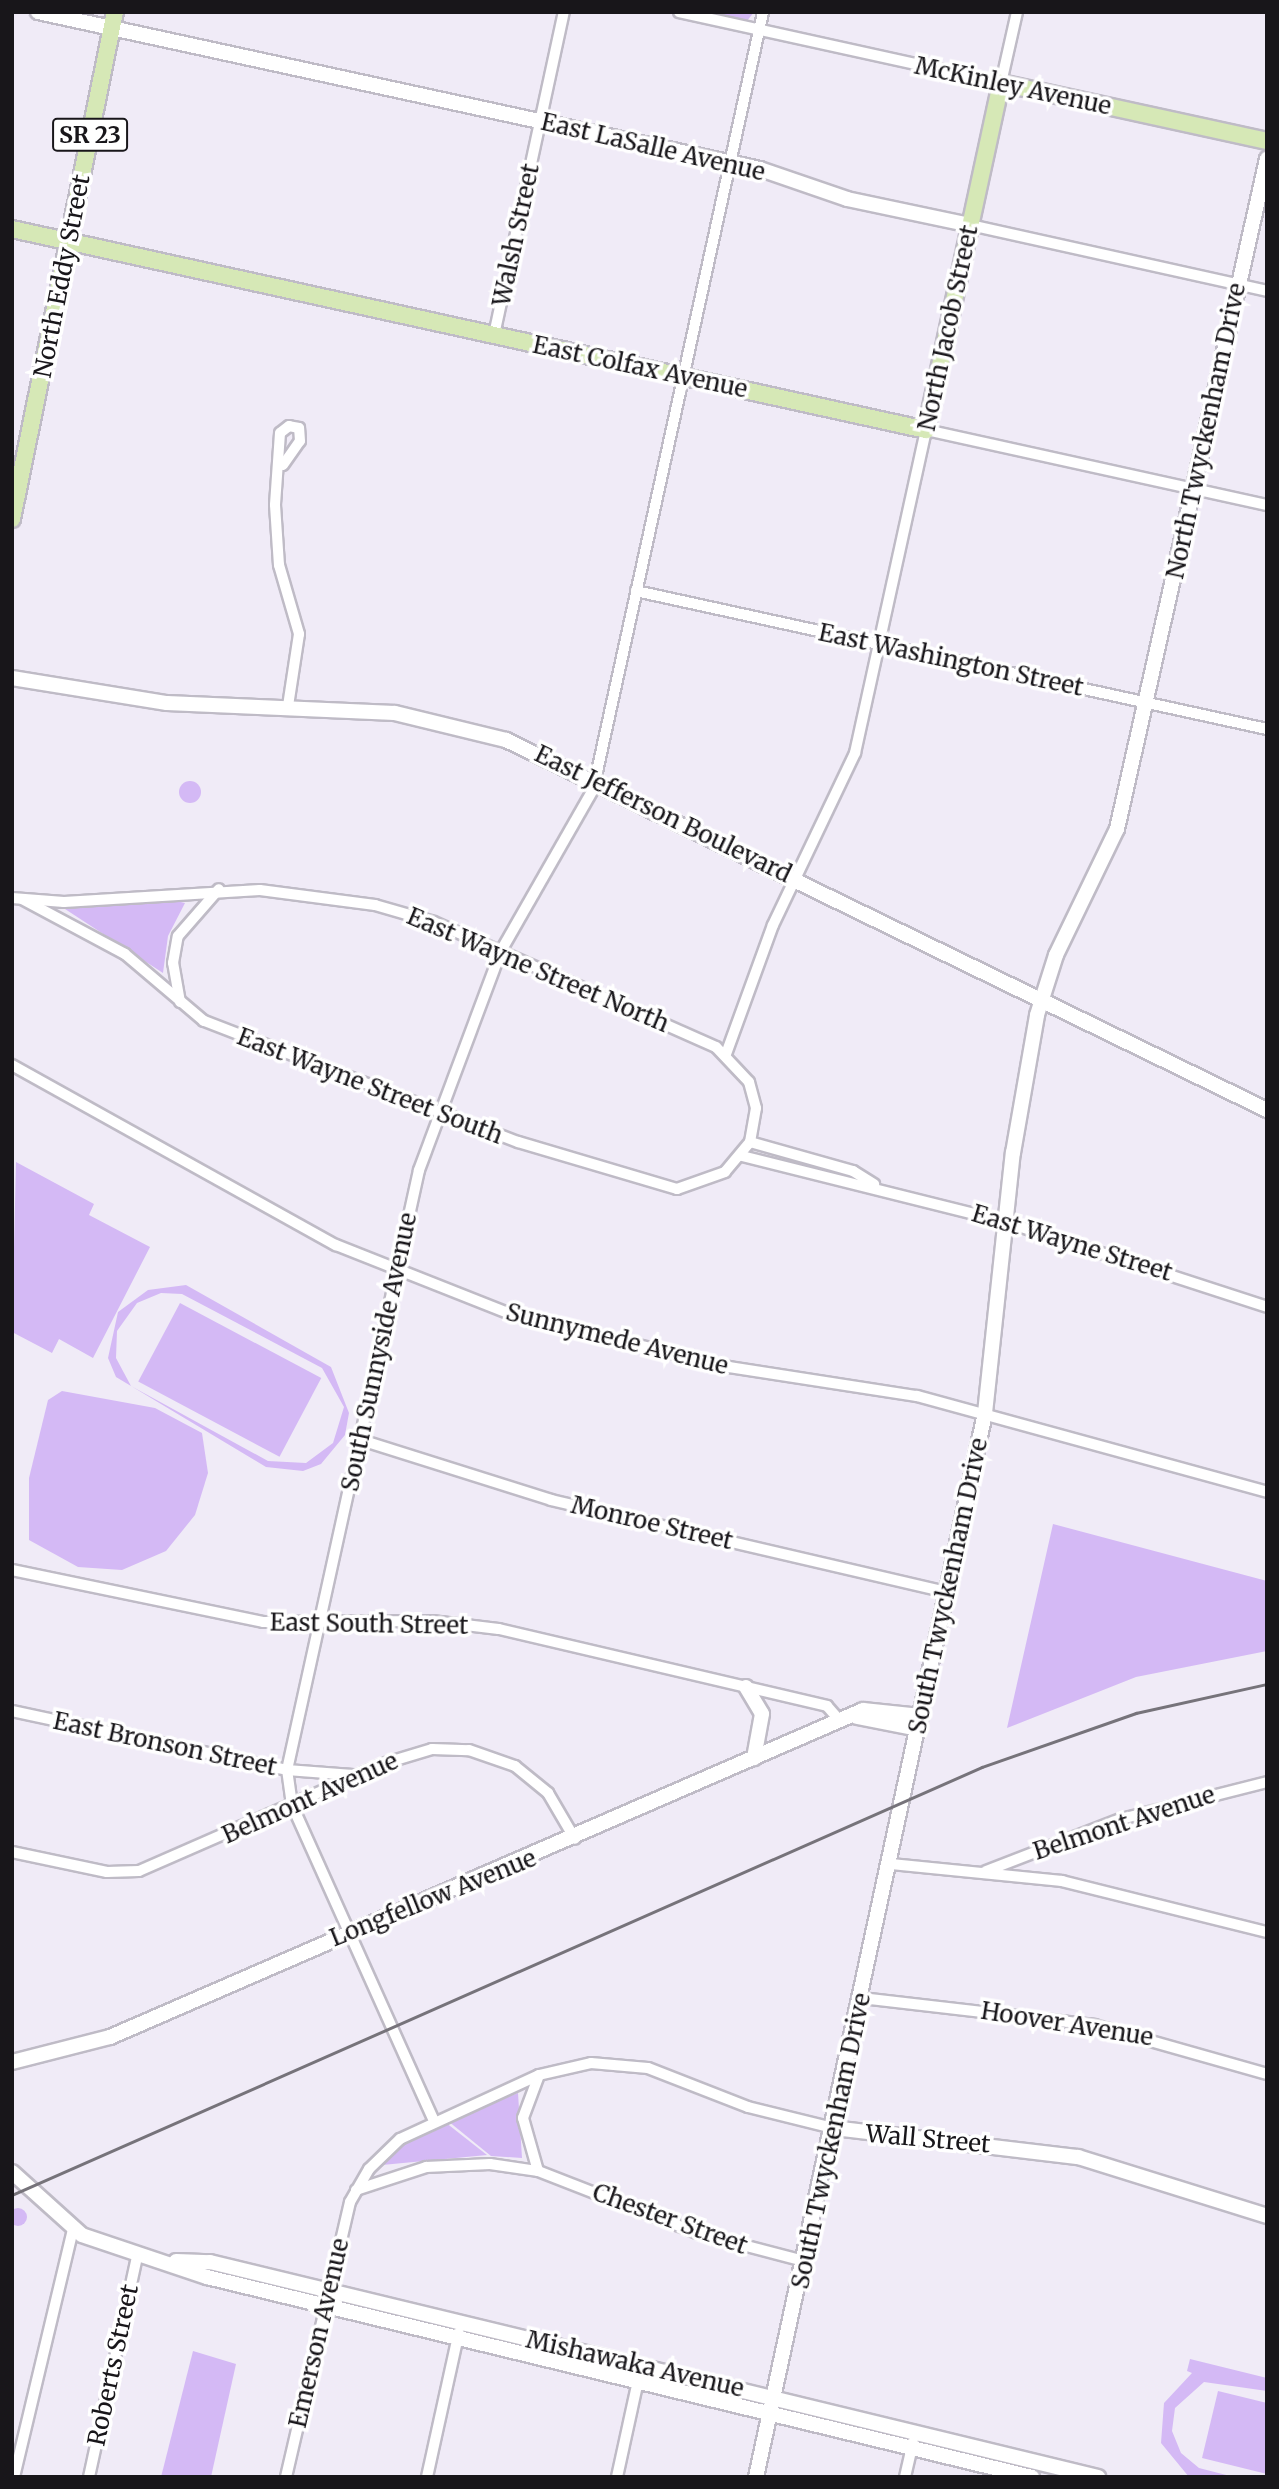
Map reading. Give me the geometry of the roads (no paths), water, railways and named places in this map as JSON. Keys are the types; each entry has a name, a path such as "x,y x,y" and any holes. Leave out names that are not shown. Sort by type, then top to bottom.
{"main road":[{"name":"North Eddy Street","path":"19,456 70,242 113,20"},
{"name":"McKinley Avenue","path":"1001,83 1267,141"},
{"name":"North Jacob Street","path":"926,430 1001,83"},
{"name":"East Colfax Avenue","path":"12,229 926,430"},
{"name":"SR 23","path":"12,519 19,456"}],"street":[{"name":"East LaSalle Avenue","path":"37,12 113,20 730,163 847,199 1267,291"},
{"name":"Walsh Street","path":"494,335 565,12"},
{"name":"McKinley Avenue","path":"679,12 1001,83"},
{"name":"South Sunnyside Avenue","path":"434,2121 292,1805 288,1770 397,1273 438,1114 501,951 595,780 763,12"},
{"name":"North Jacob Street","path":"1001,83 1017,12"},
{"name":"North Twyckenham Drive","path":"1146,703 1267,159"},
{"name":"North Jacob Street","path":"726,1054 795,878 853,761 926,430"},
{"name":"East Colfax Avenue","path":"926,430 1267,505"},
{"path":"283,465 276,547 299,635 288,706"},
{"name":"East Washington Street","path":"636,591 1267,729"},
{"name":"East Jefferson Boulevard","path":"12,678 155,702 288,706 451,724 529,748 1267,1110"},
{"name":"South Twyckenham Drive","path":"757,2477 891,1864 985,1413 1020,1100 1041,1000 1056,955 1117,828 1146,703"},
{"path":"180,1002 175,945 192,914 219,889"},
{"name":"East Wayne Street North","path":"17,898 219,889 375,905 501,951 726,1054"},
{"name":"East Wayne Street South","path":"17,898 125,954 180,1002 219,1028 438,1114 665,1188 702,1184 742,1156"},
{"path":"726,1054 754,1095 750,1142 742,1156"},
{"name":"Sunnymede Avenue","path":"12,1065 191,1168 397,1273 556,1327 729,1367 875,1387 985,1413 1267,1492"},
{"name":"East Wayne Street","path":"750,1142 853,1171 876,1185 1006,1222 1267,1307"},
{"name":"East Wayne Street","path":"742,1156 849,1185 876,1185"},
{"name":"Monroe Street","path":"360,1440 551,1500 947,1592"},
{"name":"East South Street","path":"12,1570 234,1618 320,1624 432,1621 499,1629 827,1706 844,1720"},
{"path":"746,1687 762,1714 754,1758"},
{"name":"Longfellow Avenue","path":"12,2062 110,2037 348,1931 575,1839 844,1720 877,1709 919,1723"},
{"name":"East Bronson Street","path":"12,1711 288,1770 360,1775"},
{"name":"Belmont Avenue","path":"12,1852 107,1872 139,1871 360,1775 432,1749 480,1752 537,1782 575,1839"},
{"name":"Belmont Avenue","path":"983,1872 1109,1823 1267,1782"},
{"path":"891,1864 983,1872 1126,1893 1267,1931"},
{"name":"Hoover Avenue","path":"862,1998 1094,2025 1267,2074"},
{"name":"Wall Street","path":"356,2190 384,2151 434,2121 539,2075 591,2063 629,2064 748,2107 833,2128 1087,2159 1267,2216"},
{"path":"538,2171 523,2118 539,2075"},
{"name":"Chester Street","path":"356,2190 426,2166 490,2164 538,2171 697,2234 804,2262"},
{"name":"Mishawaka Avenue","path":"12,2172 73,2230 138,2253 171,2261 207,2277 1032,2477"},
{"name":"Emerson Avenue","path":"286,2477 324,2306 356,2190"},
{"path":"14,2477 73,2230"},
{"name":"Roberts Street","path":"89,2477 138,2253"},
{"name":"Mishawaka Avenue","path":"171,2261 210,2262 915,2432 1050,2471 1098,2477"},
{"path":"427,2477 461,2322"},
{"path":"617,2477 641,2366"},
{"path":"905,2477 915,2432"}],"railway":[{"path":"12,2195 982,1767 1136,1713 1267,1684"}]}
